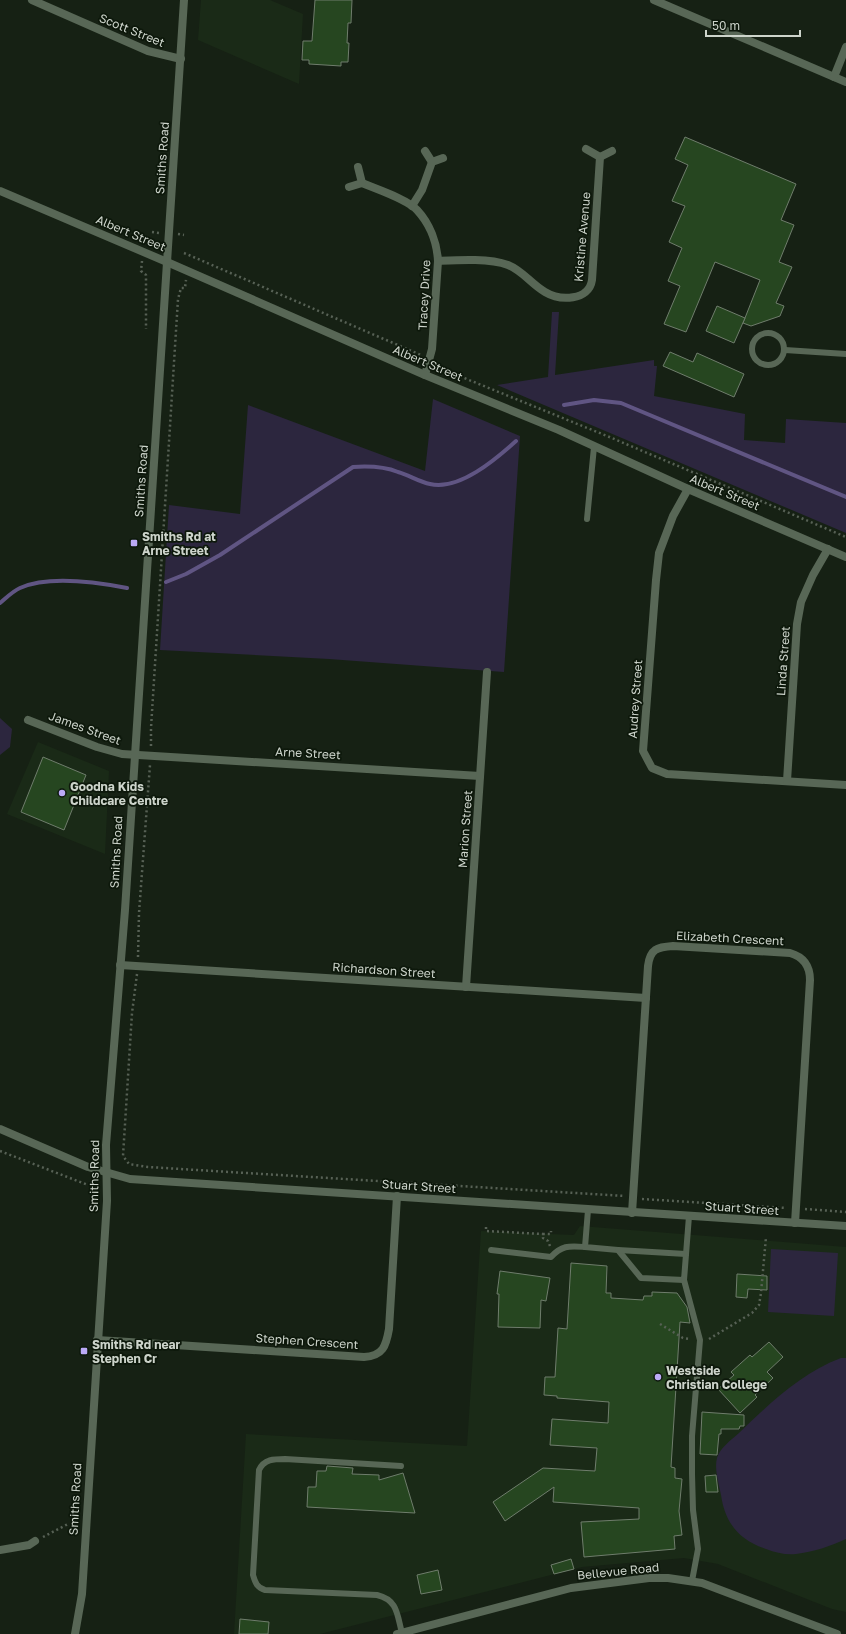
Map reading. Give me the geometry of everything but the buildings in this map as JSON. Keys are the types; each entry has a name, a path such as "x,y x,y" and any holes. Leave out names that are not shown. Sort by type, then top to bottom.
{"street":[{"name":"Scott Street","path":"32,0 148,51 181,59"},
{"name":"Smiths Road","path":"75,1634 82,1594 107,1200 106,1145 120,965 184,0"},
{"path":"654,0 846,82"},
{"path":"834,77 846,48"},
{"path":"586,149 600,157 612,150"},
{"path":"425,151 432,162"},
{"name":"Kristine Avenue","path":"438,261 492,262 507,265 517,270 546,293 572,298 584,294 588,290 592,280 600,157"},
{"path":"432,162 443,158"},
{"path":"412,206 422,190 432,162"},
{"path":"349,187 362,183 358,167"},
{"name":"Tracey Drive","path":"362,183 388,194 417,210 424,219 438,249 432,348 425,375"},
{"name":"Albert Street","path":"0,191 425,375 559,430 688,489 846,557"},
{"name":"Audrey Street","path":"688,489 673,516 659,553 644,751 652,768 667,774 846,785"},
{"name":"Linda Street","path":"787,781 797,624 801,602 813,575 828,549"},
{"name":"Marion Street","path":"466,987 487,672"},
{"name":"James Street","path":"28,720 104,750 134,755"},
{"name":"Arne Street","path":"134,755 480,776"},
{"name":"Elizabeth Crescent","path":"632,1213 646,998 649,960 651,954 659,947 673,946 790,953 802,958 810,973 795,1223"},
{"name":"Richardson Street","path":"120,965 646,998"},
{"name":"Stuart Street","path":"0,1129 88,1167 139,1180 846,1226"},
{"name":"Stephen Crescent","path":"97,1340 364,1357 375,1355 385,1347 389,1329 397,1196"},
{"path":"0,1550 29,1545 35,1541"},
{"name":"Bellevue Road","path":"399,1633 571,1588 650,1578 668,1578 702,1583 837,1634"}],"lane":[{"path":"769,332 780,338 783,342 785,350 779,361 768,365 764,365 756,360 752,353 752,348 757,337 760,334 769,332"},
{"path":"785,350 846,354"},
{"path":"587,519 594,446"},
{"path":"585,1247 588,1210"},
{"path":"689,1216 684,1280 700,1340 692,1436 693,1510 698,1550 692,1581"},
{"path":"491,1250 551,1257 561,1248 565,1247 686,1254"},
{"path":"618,1250 640,1278 684,1280"},
{"path":"399,1633 393,1604 386,1597 265,1590 259,1588 253,1575 260,1470 264,1463 275,1459 285,1459 401,1466"}],"path":[{"path":"184,253 414,353 436,360 442,369 607,436 846,537"},
{"path":"141,271 146,275 146,330"},
{"path":"186,284 185,288 181,288 178,299 151,728 152,737 140,905 138,966 132,1013 123,1156 129,1164 148,1167 633,1197 682,1202 846,1212"},
{"path":"0,1151 88,1185"},
{"path":"486,1227 486,1231 544,1234 550,1234 551,1231"},
{"path":"706,1341 752,1313 759,1305 766,1237"},
{"path":"660,1324 683,1338 695,1340"},
{"path":"35,1541 68,1524"}],"shaded area":[{"path":"201,0 270,0 303,14 299,84 198,40"},
{"path":"552,312 559,312 555,375 654,360 654,366 657,366 654,396 745,414 744,440 785,443 786,419 846,423 846,533 497,385 548,377"},
{"path":"433,399 520,436 504,672 329,659 160,650 169,505 240,514 248,405 425,471"},
{"path":"0,718 12,729 10,747 0,755"},
{"name":"Goodna Kids Childcare Centre","path":"38,742 109,771 105,854 7,814"},
{"name":"Westside Christian College","path":"580,1226 846,1247 846,1612 832,1609 718,1564 684,1558 582,1567 320,1634 234,1634 246,1434 467,1446 481,1231 574,1235"},
{"path":"771,1249 838,1253 834,1316 768,1312"},
{"path":"841,1358 846,1358 846,1539 809,1552 796,1554 777,1553 756,1545 748,1541 735,1529 726,1514 716,1472 718,1454 729,1441 786,1390 812,1372"}],"waterway":[{"path":"564,405 594,400 621,403 846,497"},
{"path":"166,582 186,574 220,555 353,467 387,469 402,473 426,483 441,485 453,483 476,472 516,441"},
{"path":"0,603 20,588 45,582 87,582 127,588"}],"place":[{"name":"Smiths Rd at Arne Street","path":"134,543"},
{"name":"Goodna Kids Childcare Centre","path":"62,793"},
{"name":"Smiths Rd near Stephen Cr","path":"84,1351"},
{"name":"Westside Christian College","path":"658,1377"}]}
